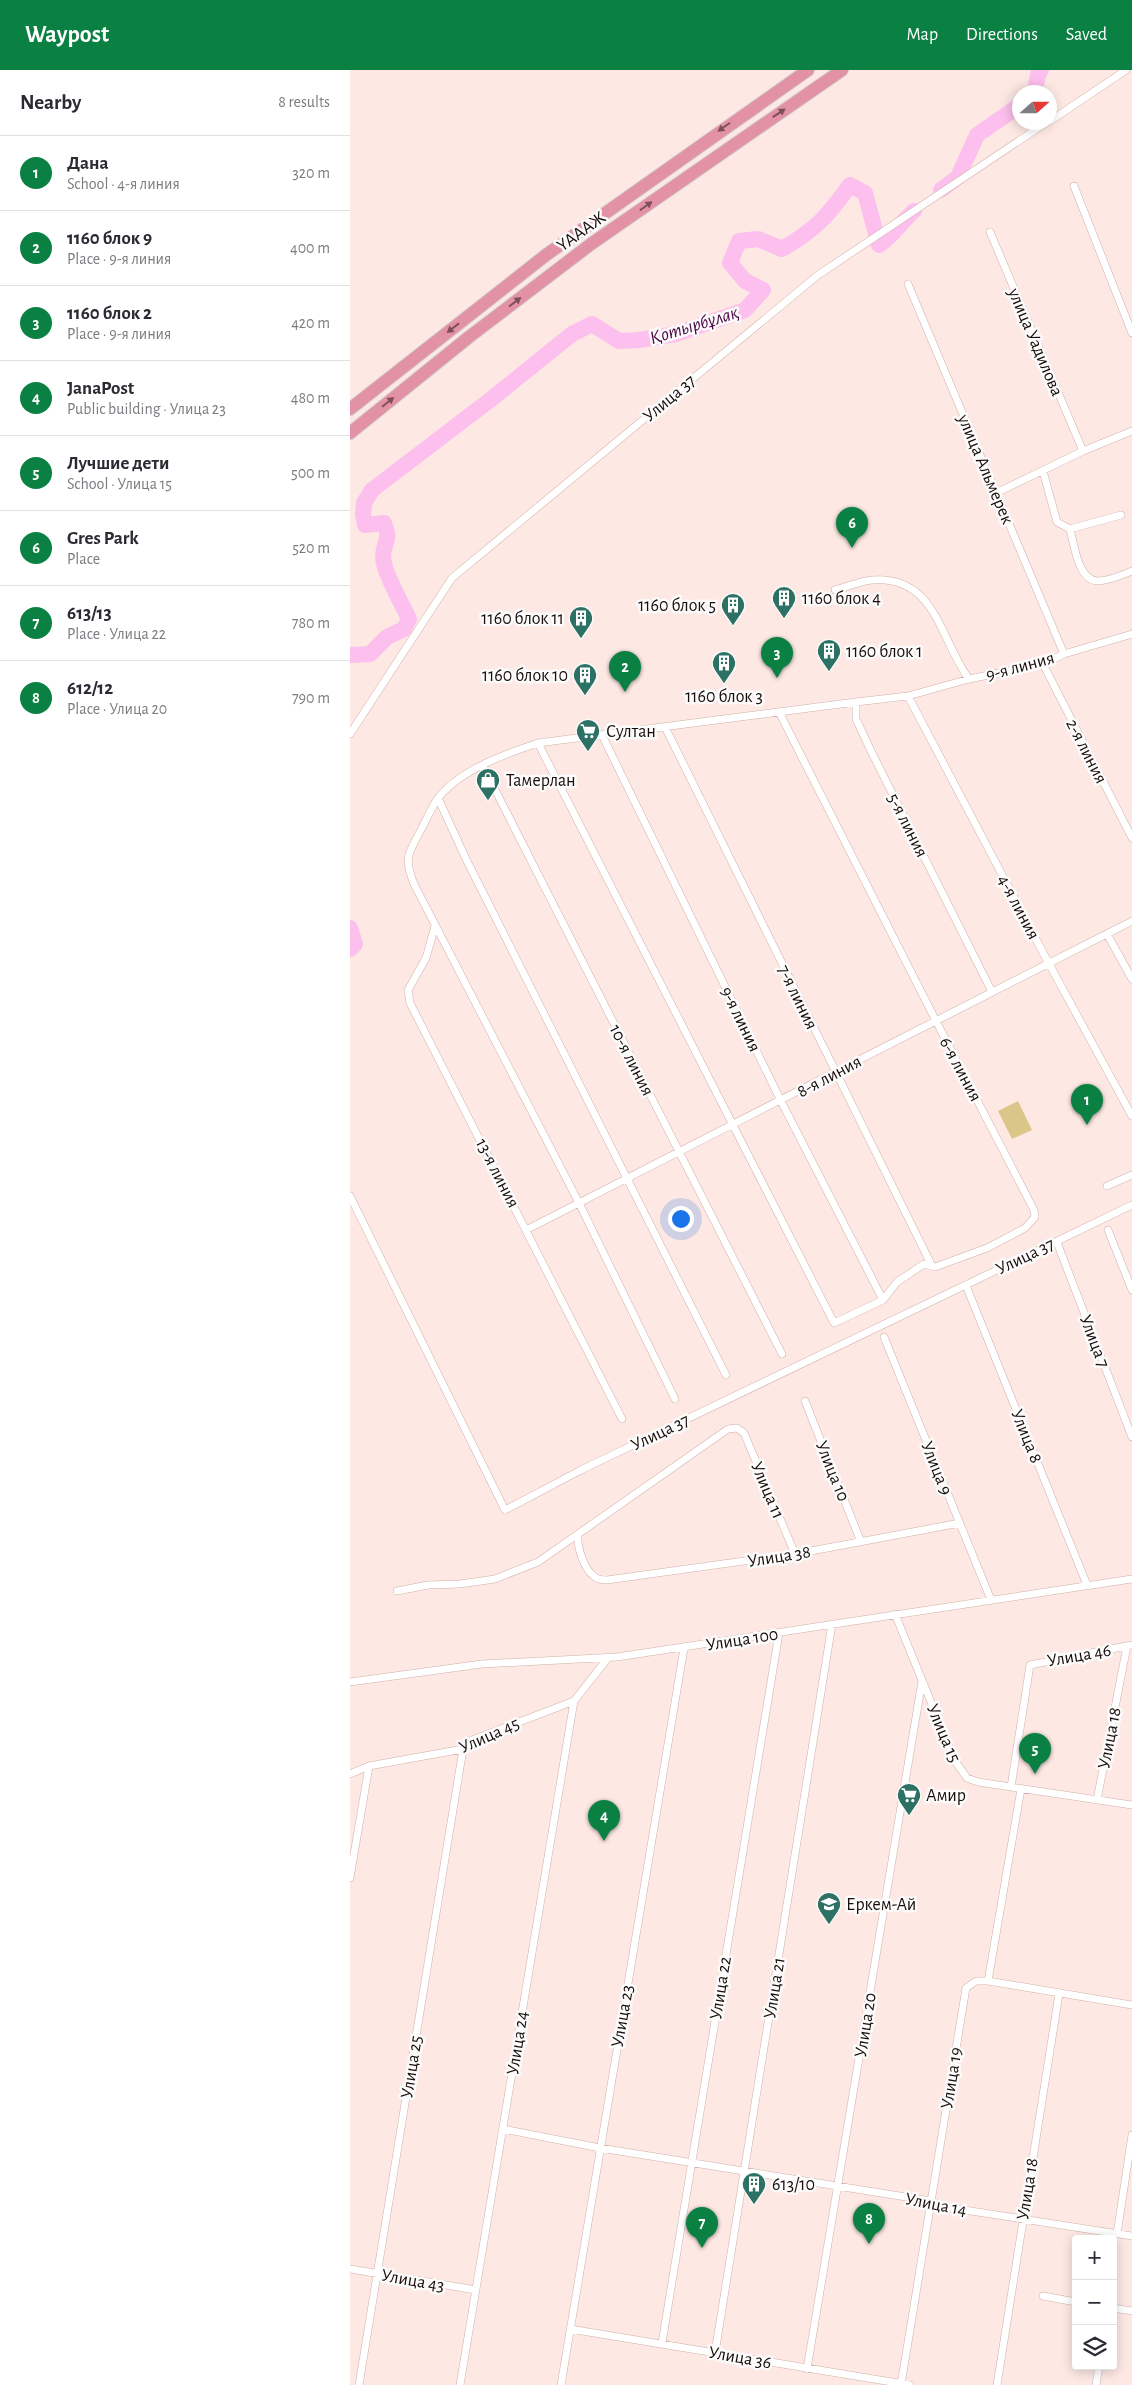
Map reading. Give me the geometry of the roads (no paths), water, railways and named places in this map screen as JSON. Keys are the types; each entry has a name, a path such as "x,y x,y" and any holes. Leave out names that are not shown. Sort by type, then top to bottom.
{"highway":[{"name":"ҮАААЖ","path":"350,409 546,255 808,70"},
{"name":"ҮАААЖ","path":"350,433 469,337 591,244 842,70"}],"street":[{"name":"Улица 37","path":"1057,116 1126,70"},
{"name":"Улица 37","path":"350,734 452,578 818,275 1036,130"},
{"path":"1074,186 1132,333"},
{"name":"улица Уадилова","path":"990,232 1083,451"},
{"name":"улица Альмерек","path":"908,284 1064,654"},
{"path":"996,493 1083,451 1132,431"},
{"path":"1043,471 1057,522 1070,530 1083,572 1088,578 1096,581 1104,580 1132,572"},
{"path":"1070,530 1121,514"},
{"path":"835,590 872,580 898,583 918,591 932,611 969,679"},
{"name":"9-я линия","path":"908,696 969,679 1043,664 1064,654 1132,634"},
{"name":"2-я линия","path":"1043,664 1132,838"},
{"path":"675,1399 579,1203 414,884 406,858 438,798 459,778 513,751 538,742 908,696"},
{"name":"4-я линия","path":"908,696 1048,962 1132,1116"},
{"name":"5-я линия","path":"856,702 856,719 872,754 992,992"},
{"name":"6-я линия","path":"734,1124 834,1323 883,1300 897,1282 924,1264 935,1267 987,1248 1025,1228 1036,1217 779,712"},
{"name":"7-я линия","path":"665,727 932,1266"},
{"name":"9-я линия","path":"602,735 781,1101 883,1300"},
{"path":"538,742 734,1124"},
{"name":"10-я линия","path":"483,766 782,1354"},
{"path":"438,798 466,859 628,1176 726,1375"},
{"name":"8-я линия","path":"526,1230 678,1150 781,1101 1048,962 1132,921"},
{"name":"13-я линия","path":"435,926 426,958 408,990 407,997 622,1419"},
{"path":"1107,934 1132,979"},
{"path":"1107,1186 1132,1176"},
{"name":"Улица 37","path":"350,1196 505,1510 581,1470 1132,1205"},
{"path":"1108,1230 1132,1290"},
{"name":"Улица 7","path":"1058,1245 1132,1437"},
{"name":"Улица 8","path":"967,1288 1087,1585"},
{"name":"Улица 9","path":"884,1337 990,1600"},
{"name":"Улица 10","path":"805,1401 862,1542"},
{"name":"Улица 37","path":"397,1590 428,1585 460,1584 495,1579 538,1562 728,1429 736,1428"},
{"name":"Улица 11","path":"736,1428 744,1433 796,1554"},
{"name":"Улица 38","path":"578,1535 579,1545 588,1570 598,1579 607,1580 796,1554 960,1523"},
{"name":"Улица 100","path":"350,1682 482,1664 608,1658 684,1648 1132,1579"},
{"name":"Улица 15","path":"895,1614 961,1772 967,1778 978,1782 1132,1806"},
{"name":"Улица 21","path":"715,2352 832,1624"},
{"name":"Улица 22","path":"662,2343 779,1633"},
{"name":"Улица 46","path":"1011,1787 1030,1665 1129,1646"},
{"name":"Улица 18","path":"1098,1800 1129,1646"},
{"name":"Улица 23","path":"561,2385 684,1648"},
{"name":"Улица 45","path":"350,1774 369,1766 463,1749 472,1740 574,1700 608,1658"},
{"name":"Улица 20","path":"807,2370 922,1681"},
{"name":"Улица 24","path":"460,2385 574,1700"},
{"name":"Улица 25","path":"359,2385 463,1749"},
{"path":"350,1878 369,1766"},
{"path":"1021,1789 988,1982 1132,2005"},
{"name":"Улица 19","path":"901,2384 966,1988 976,1981 988,1982"},
{"name":"Улица 18","path":"996,2385 1059,1994"},
{"name":"Улица 14","path":"503,2129 692,2164 931,2201 945,2207 1132,2236"},
{"path":"1117,2234 1132,2135"},
{"name":"Улица 43","path":"350,2269 476,2290"},
{"path":"1043,2296 1072,2301"},
{"path":"1117,2309 1132,2311"},
{"name":"Улица 36","path":"570,2328 715,2352 807,2370 910,2385"},
{"path":"1096,2385 1098,2370"}],"waterway":[{"name":"Қотырбұлақ","path":"1036,85 1038,74 1041,70"},
{"name":"Қотырбұлақ","path":"941,190 958,177 977,135 1012,111"},
{"name":"Қотырбұлақ","path":"350,655 370,654 387,637 404,629 409,619 384,563 383,552 387,534 384,523 365,525 363,515 364,503 372,490 490,400 572,334 592,324 619,341 639,340 676,334 745,310 763,290 745,281 730,263 739,241 758,239 782,249 820,222 850,185 865,193 879,245 914,211"},
{"name":"Қотырбұлақ","path":"350,928 355,944 350,949"}],"place":[{"name":"Gres Park","path":"852,548"},
{"name":"1160 блок 4","path":"784,619"},
{"name":"1160 блок 5","path":"733,626"},
{"name":"1160 блок 11","path":"581,639"},
{"name":"1160 блок 1","path":"829,672"},
{"name":"1160 блок 2","path":"777,678"},
{"name":"1160 блок 3","path":"724,684"},
{"name":"1160 блок 9","path":"625,692"},
{"name":"1160 блок 10","path":"585,696"},
{"name":"Султан","path":"588,752"},
{"name":"Тамерлан","path":"488,801"},
{"name":"Дана","path":"1087,1125"},
{"name":"Лучшие дети","path":"1035,1774"},
{"name":"Амир","path":"909,1816"},
{"name":"JanaPost","path":"604,1841"},
{"name":"Еркем-Ай","path":"829,1925"},
{"name":"613/10","path":"754,2205"},
{"name":"612/12","path":"869,2244"},
{"name":"613/13","path":"702,2248"}]}
